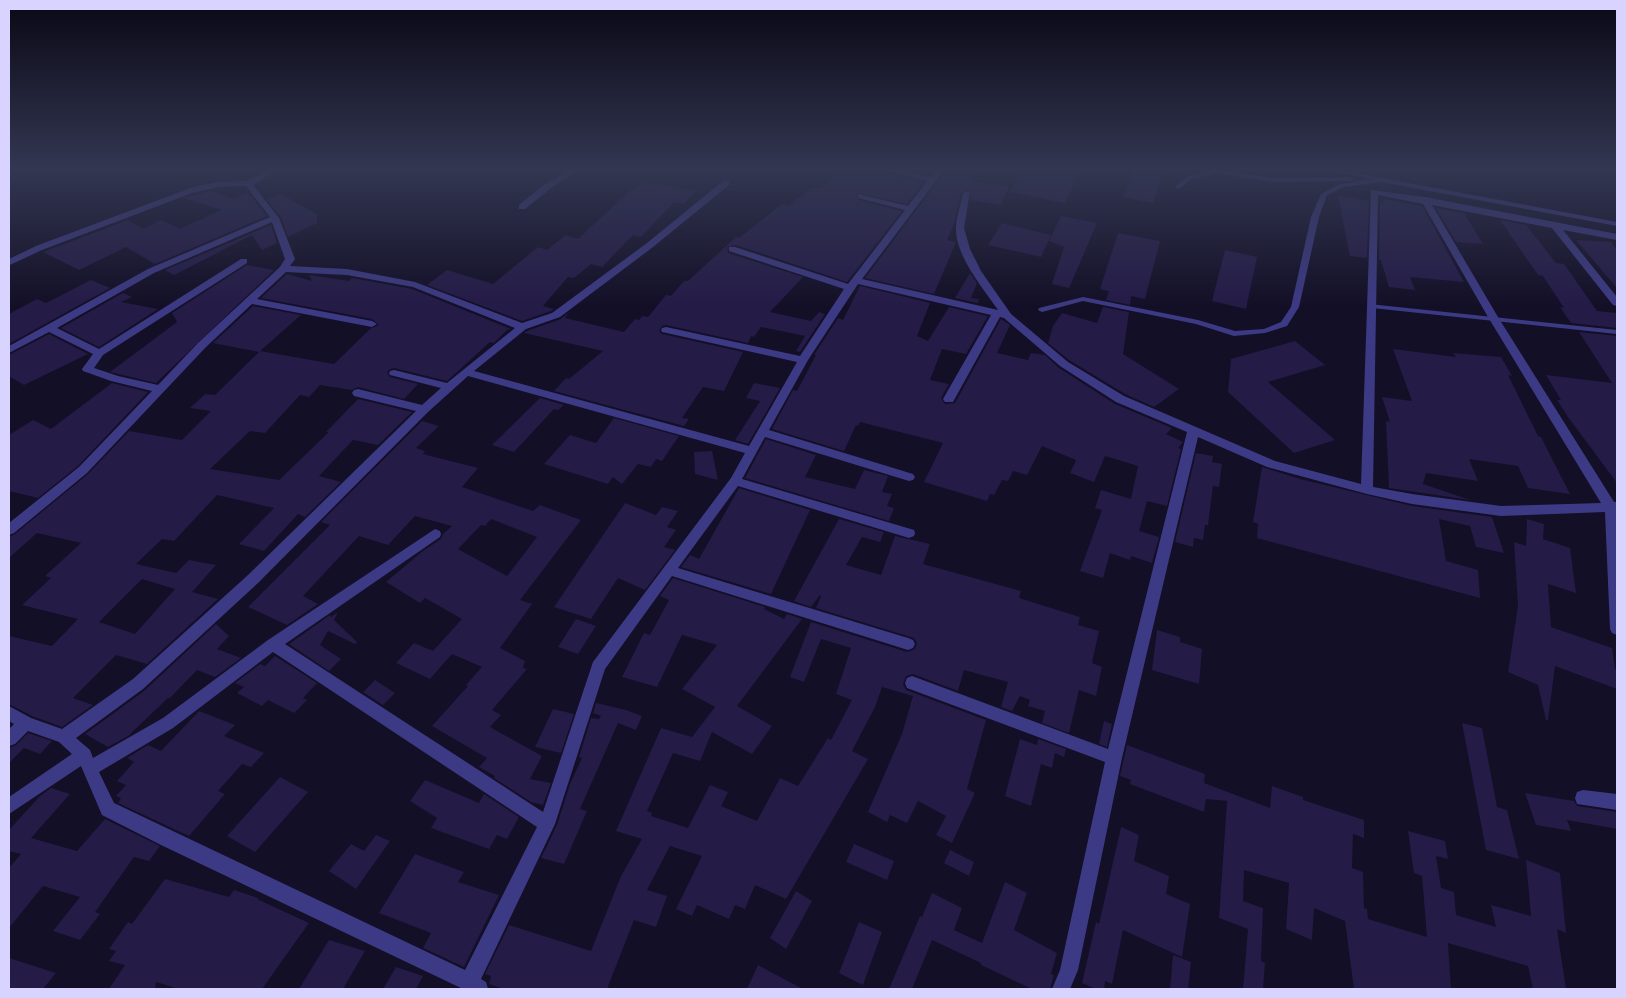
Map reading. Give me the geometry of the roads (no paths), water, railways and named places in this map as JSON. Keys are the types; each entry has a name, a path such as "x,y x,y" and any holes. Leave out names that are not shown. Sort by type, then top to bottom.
{"street":[{"path":"9,262 39,248 124,216"},
{"path":"9,530 83,470 202,345 284,269 290,260 273,216"},
{"path":"64,737 138,684 238,592 424,409 466,372 522,327 556,315 650,245 685,216"},
{"path":"9,713 26,723 64,737 86,762 108,809 474,986 546,824 598,666 735,481 803,360 853,284 906,216"},
{"path":"962,216 960,228 965,249 1002,314 1064,364 1120,399 1193,432 1271,464 1367,490 1412,499 1502,511 1614,508"},
{"path":"1367,490 1374,216"},
{"path":"1434,216 1494,317 1614,508 1617,629"},
{"path":"1503,216 1617,237"},
{"path":"9,350 150,271 228,236 275,218"},
{"path":"1555,226 1617,303"},
{"path":"732,249 853,284 1002,314"},
{"path":"160,389 115,379 87,369 99,353 244,261"},
{"path":"284,269 347,272 415,285 522,327"},
{"path":"250,301 372,324"},
{"path":"949,399 1002,314"},
{"path":"49,328 99,353"},
{"path":"666,330 803,360"},
{"path":"466,372 751,451"},
{"path":"394,373 449,387"},
{"path":"358,393 424,409"},
{"path":"761,432 909,477"},
{"path":"1061,989 1069,970 1114,758 1193,432"},
{"path":"735,481 909,533"},
{"path":"9,806 86,762 168,723 273,644 435,534"},
{"path":"669,570 908,644"},
{"path":"273,644 546,824"},
{"path":"912,683 1114,758"},
{"path":"9,740 26,723"},
{"path":"1583,798 1617,802"}],"lane":[{"path":"1042,310 1083,299 1198,322 1234,334 1265,331 1284,324 1295,307 1316,216"},
{"path":"1572,216 1617,224"},
{"path":"1372,306 1494,317 1617,332"}]}
